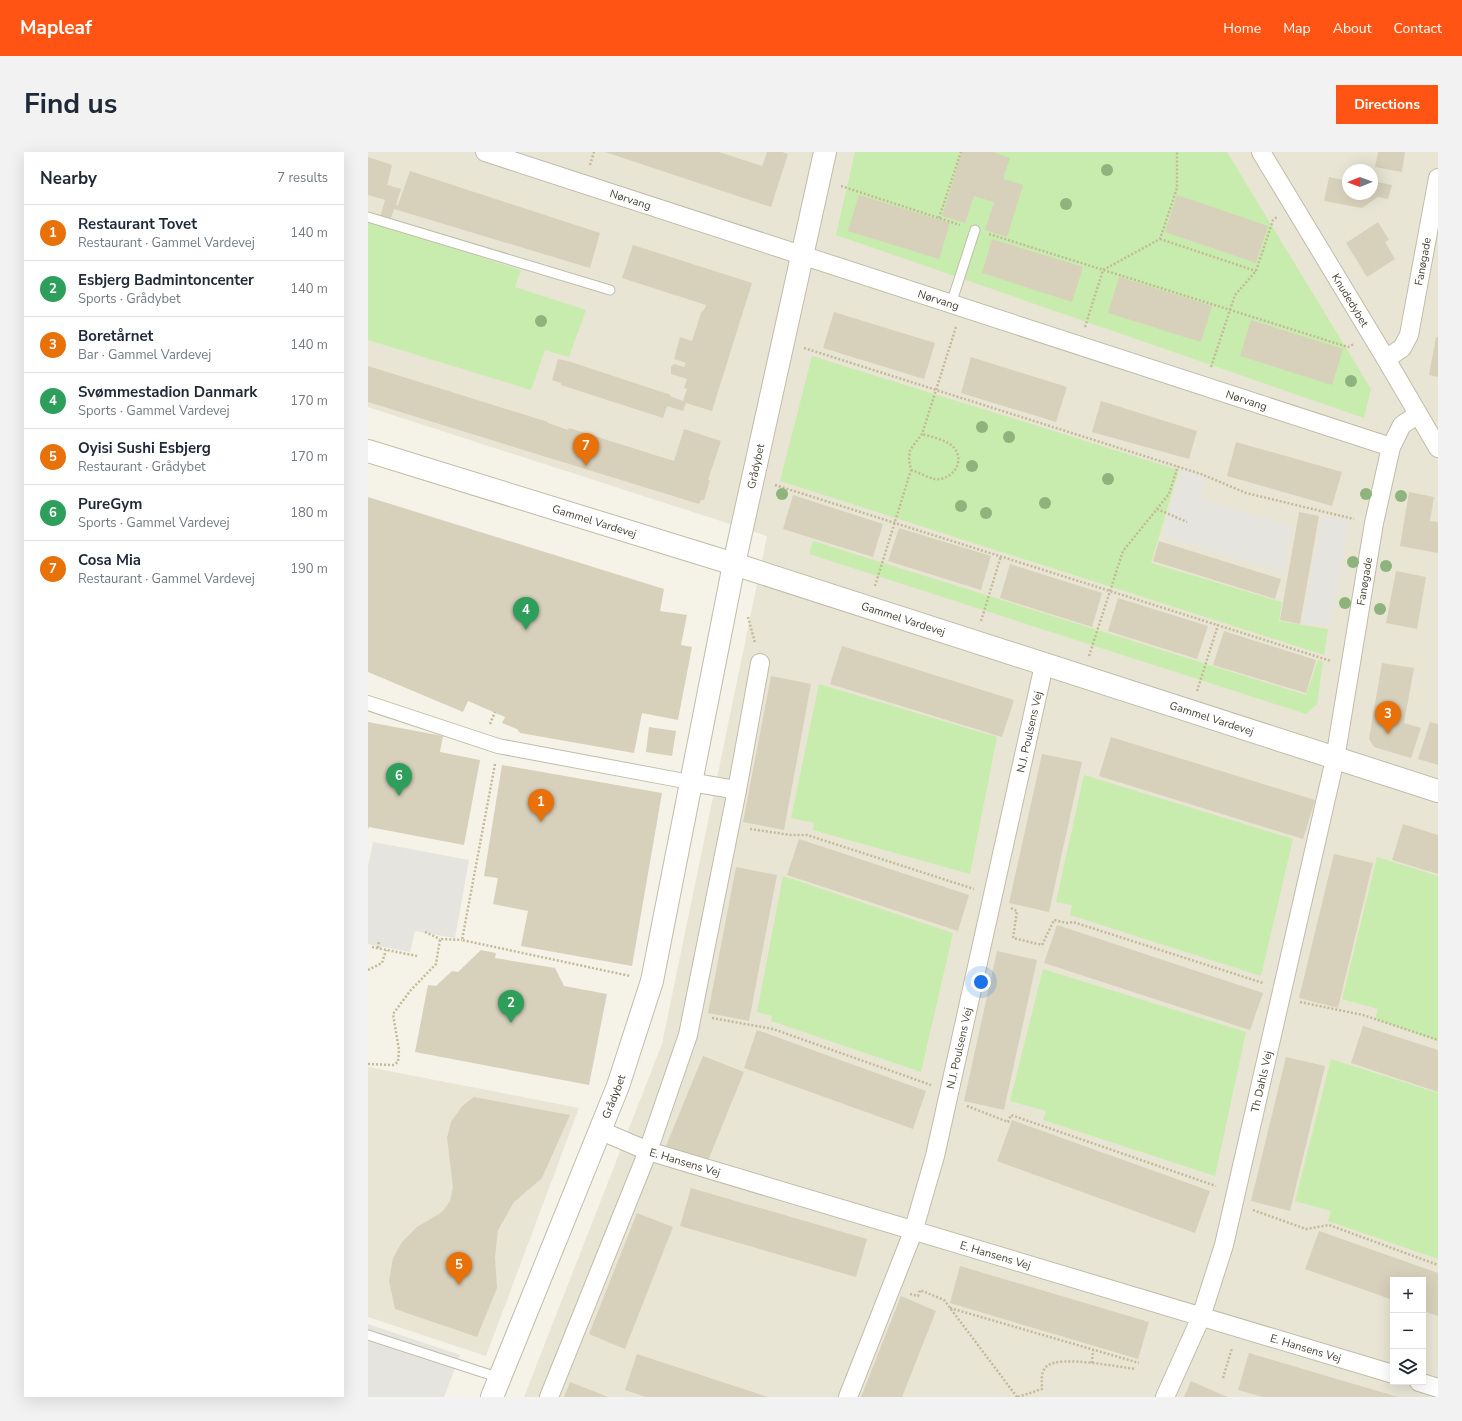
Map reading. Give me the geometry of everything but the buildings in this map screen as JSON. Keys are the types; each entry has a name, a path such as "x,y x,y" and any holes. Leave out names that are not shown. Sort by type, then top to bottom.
{"street":[{"name":"Nørvang","path":"486,152 1391,447"},
{"name":"Grådybet","path":"496,1387 618,1086 652,981 734,564 825,152"},
{"name":"Knudedybet","path":"1261,152 1438,448"},
{"name":"Fanøgade","path":"1386,359 1402,348 1409,335 1438,178"},
{"name":"Fanøgade","path":"1335,759 1374,523 1391,447 1402,425 1418,415"},
{"name":"Gammel Vardevej","path":"368,451 734,564 975,643 1438,791"},
{"path":"549,1397 648,1150 688,1035 737,790 760,663"},
{"name":"N.J. Poulsens Vej","path":"848,1397 913,1232 935,1156 1044,665"},
{"path":"368,703 498,746 737,790"},
{"name":"Th Dahls Vej","path":"1165,1397 1200,1317 1224,1245 1335,759"},
{"name":"E. Hansens Vej","path":"599,1130 648,1150 913,1232 1390,1373"},
{"path":"1426,1384 1438,1388"}],"lane":[{"path":"368,217 610,290"},
{"path":"957,306 975,230"},
{"path":"368,1335 496,1387"}],"path":[{"path":"939,218 961,152"},
{"path":"1079,346 1103,270 1160,238 1177,188 1177,152"},
{"path":"820,179 1229,311 1348,347 1371,334"},
{"path":"1205,387 1235,295 1256,271 1273,220 1294,207"},
{"path":"1160,238 1256,271"},
{"path":"868,608 911,470 909,460 910,450 922,434 936,390 957,306"},
{"path":"783,341 1178,466 1214,478 1246,493 1374,523"},
{"path":"911,470 934,479 944,479 953,474 958,467 958,459 955,448 944,441 922,434"},
{"path":"1082,677 1122,551 1169,494 1178,466"},
{"path":"753,478 1350,667"},
{"path":"1157,509 1187,522"},
{"path":"975,643 1001,556"},
{"path":"1190,712 1218,625"},
{"path":"462,940 498,746"},
{"path":"730,826 791,835 807,835 992,898 1016,911 1013,938 1042,945 1054,920 1067,923 1073,922 1281,993 1363,1015 1438,1040"},
{"path":"425,932 440,939 462,940 652,981"},
{"path":"368,1064 393,1065 398,1062 399,1050 393,1014 410,991 436,964 440,939"},
{"path":"378,948 379,940"},
{"path":"372,947 417,956"},
{"path":"368,970 382,963 386,950"},
{"path":"692,1014 773,1030 948,1097 1008,1122 1011,1115 1235,1198 1306,1229 1328,1225 1438,1265"},
{"path":"891,1288 918,1296 920,1290 944,1300 1017,1397 1042,1389 1042,1373 1047,1366 1062,1361 1092,1363 1136,1369"},
{"path":"950,1308 1139,1363"},
{"path":"1223,1378 1238,1328"},
{"path":"1092,1363 1093,1350"}],"shaded area":[{"path":"368,152 1438,152 1438,1397 524,1397 662,1044 767,536 368,407"},
{"path":"1181,469 1207,478 1201,499 1293,527 1284,572 1163,536"},
{"path":"1322,516 1349,521 1330,627 1303,622"},
{"path":"373,842 469,860 455,938 415,931 410,952 368,944 368,866"},
{"path":"368,1067 579,1108 486,1356 368,1317"},
{"path":"368,1324 460,1355 444,1397 368,1397"}],"green space":[{"path":"855,152 1227,152 1371,389 1364,418 836,235"},
{"path":"368,221 521,270 515,287 586,310 569,357 545,350 531,390 368,340"},
{"path":"812,356 1179,470 1151,563 1282,602 1279,621 1328,629 1324,655 780,481"},
{"path":"813,541 1306,695 1318,660 1323,662 1317,704 1306,714 809,554"},
{"path":"819,684 997,737 970,874 813,830 814,823 791,818"},
{"path":"1084,775 1293,839 1261,976 1070,915 1072,905 1056,902"},
{"path":"1377,857 1438,876 1438,1041 1375,1019 1378,1009 1342,999"},
{"path":"783,876 953,933 921,1072 771,1021 772,1016 757,1012"},
{"path":"1043,969 1246,1032 1215,1176 1043,1120 1046,1111 1010,1101"},
{"path":"1331,1059 1438,1093 1438,1259 1328,1221 1331,1211 1295,1201"}],"place":[{"name":"Cosa Mia","path":"586,466"},
{"name":"Svømmestadion Danmark","path":"526,630"},
{"name":"Boretårnet","path":"1388,734"},
{"name":"PureGym","path":"399,796"},
{"name":"Restaurant Tovet","path":"541,822"},
{"name":"Esbjerg Badmintoncenter","path":"511,1023"},
{"name":"Oyisi Sushi Esbjerg","path":"459,1285"}]}
